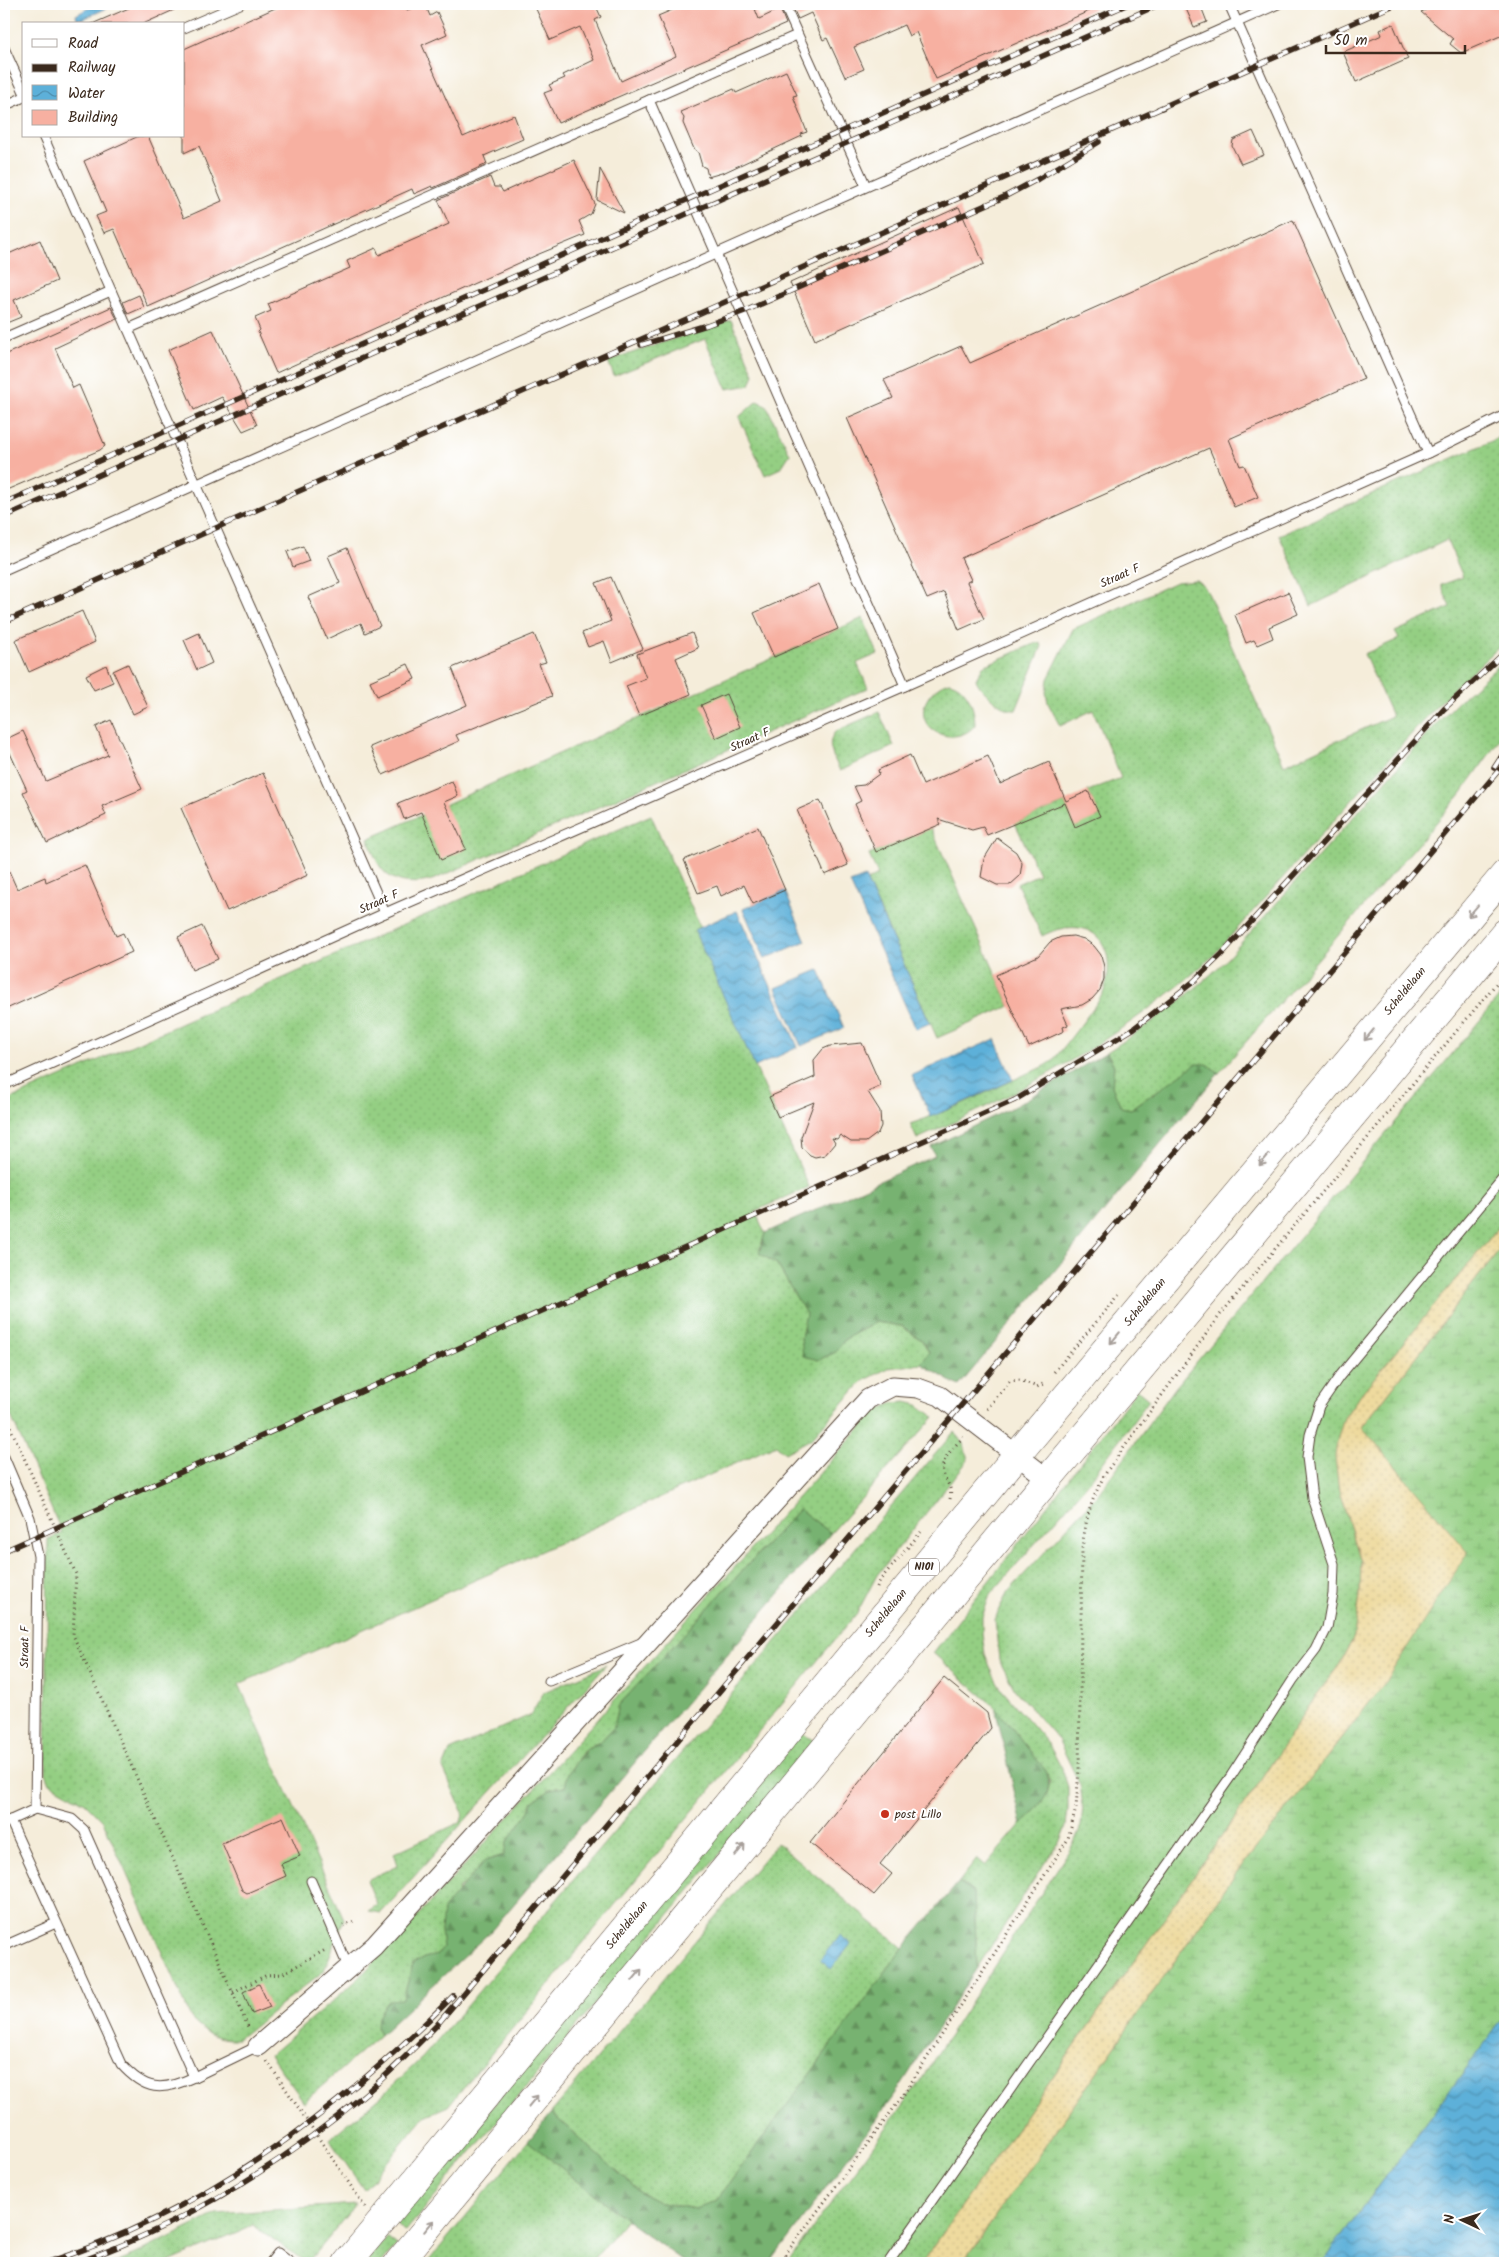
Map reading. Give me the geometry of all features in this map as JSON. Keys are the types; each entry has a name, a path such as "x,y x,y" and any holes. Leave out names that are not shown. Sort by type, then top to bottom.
{"main road":[{"name":"Scheldelaan","path":"347,2263 1017,1455 1505,874"},
{"path":"398,2263 1048,1479 1505,932"}],"street":[{"path":"258,2046 350,1969 380,1939 868,1399 893,1386 918,1388 940,1396 1048,1479"}],"lane":[{"path":"185,28 240,4"},
{"path":"784,4 866,186"},
{"path":"1229,4 1428,452"},
{"path":"4,570 1278,4"},
{"path":"128,329 797,35"},
{"path":"4,48 22,88"},
{"path":"4,106 22,98"},
{"path":"649,100 905,686"},
{"path":"44,138 385,913"},
{"path":"4,338 111,291"},
{"name":"Straat F","path":"4,1085 385,913 905,686 1428,452 1505,415"},
{"path":"888,2263 1231,1776 1293,1680 1316,1650 1327,1628 1333,1594 1334,1564 1312,1498 1307,1456 1310,1435 1319,1406 1339,1377 1505,1176"},
{"name":"Straat F","path":"4,1457 30,1518 38,1556 35,1809"},
{"path":"549,1681 652,1638"},
{"path":"194,2077 84,1830 72,1819 35,1809 7,1821 117,2055 126,2069 143,2084 158,2088 176,2086 258,2046"},
{"path":"311,1881 350,1969"},
{"path":"4,1946 56,1923"},
{"path":"270,2263 278,2253 290,2263"}],"path":[{"path":"779,2263 900,2100 1068,1840 1076,1808 1079,1770 1082,1549 1085,1524 1094,1495 1124,1448 1220,1315 1505,973"},
{"path":"4,1413 76,1574 74,1635 248,2027"},
{"path":"233,1992 267,1975 282,1974 329,1948 343,1926 354,1921"},
{"path":"283,2087 339,2168"}],"green space":[{"path":"731,320 754,374 750,385 727,389 705,339 614,376 608,361"},
{"path":"757,401 766,405 790,454 781,468 765,475 739,417"},
{"path":"1505,435 1505,642 1456,686 1431,712 1212,957 1179,986 1109,1037 1072,1060 996,1102 917,1139 910,1124 953,1108 1042,1068 1049,1063 1080,1026 1104,991 1108,974 1108,958 1104,946 1097,936 1086,930 1074,928 1059,929 1042,936 1017,884 1039,874 1015,823 1065,803 1075,826 1099,816 1088,791 1121,778 1093,710 1060,726 1048,703 1046,692 1048,679 1073,629 1176,582 1196,580 1204,586 1209,595 1284,765 1392,716 1364,654 1399,639 1395,632 1450,607 1441,585 1463,577 1447,540 1311,606 1279,535"},
{"path":"863,618 878,654 857,663 868,688 435,879 413,883 399,881 386,874 377,861 368,839"},
{"path":"1040,643 1042,646 1016,710 1006,708 987,694 976,679 983,666"},
{"path":"1505,660 1505,732 1461,794 1219,1073 1207,1064 1153,1093 1131,1109 1121,1107 1112,1086 1114,1066 1107,1052 1168,1010 1224,962 1440,720"},
{"path":"949,682 965,692 972,705 975,718 975,725 970,730 951,736 938,733 932,729 924,717 925,704 928,698 937,688"},
{"path":"879,712 894,746 840,771 831,751 832,736 836,731"},
{"path":"651,815 700,927 694,930 809,1187 755,1211 765,1233 759,1253 777,1264 806,1314 801,1338 818,1360 836,1352 845,1339 876,1322 901,1326 923,1341 929,1353 921,1364 888,1368 862,1382 811,1439 785,1453 776,1445 239,1684 344,1919 324,1971 238,2039 218,2037 202,2029 192,2020 103,1821 85,1803 50,1783 46,1773 48,1539 62,1533 4,1400 4,1102"},
{"path":"931,828 1010,1006 937,1038 867,881 878,875 869,855"},
{"path":"1505,990 1505,1220 1361,1394 1344,1418 1339,1491 1361,1561 1360,1597 1354,1637 1340,1664 1316,1696 1253,1792 922,2263 787,2263 914,2090 1074,1843 1081,1826 1083,1806 1080,1785 1059,1741 1015,1690 999,1660 995,1620 1008,1592 1098,1494 1175,1388"},
{"path":"1107,1052 1114,1066 1112,1086 1121,1107 1131,1109 1196,1064 1207,1064 1219,1073 959,1386 921,1364 929,1352 923,1341 902,1326 876,1322 845,1339 836,1352 818,1360 803,1356 801,1338 806,1314 777,1264 759,1253 765,1233 935,1156 931,1147 1017,1105"},
{"path":"1505,1242 1505,2016 1322,2263 963,2263 1235,1875 1383,1685 1362,1427"},
{"path":"1137,1390 1149,1400 1088,1483 990,1595 982,1617 985,1654 993,1674 1002,1690 1049,1745 1062,1769 1068,1787 1068,1809 1066,1826 1059,1843 977,1968 974,1894 959,1882 977,1859 985,1866 1047,1794 1050,1782 1046,1771 995,1707 933,1653"},
{"path":"906,1402 918,1405 934,1417 831,1533 799,1509 619,1705 614,1727 601,1741 585,1749 568,1773 565,1787 550,1789 532,1802 529,1811 507,1842 504,1855 485,1861 469,1881 459,1888 441,1931 443,1947 438,1955 424,1958 413,1964 403,1999 377,2028 380,2035 304,2102 270,2055 357,1980 466,1864 876,1411 893,1403"},
{"path":"954,1432 964,1445 968,1460 877,1575 857,1613 448,2106 425,2116 364,2190 329,2139 380,2097 423,2057"},
{"path":"799,1509 831,1533 491,1931 380,2035 377,2025 379,2016 390,2000 403,1999 413,1964 424,1958 437,1955 443,1947 441,1931 443,1909 485,1861 504,1855 507,1842 529,1811 532,1802 550,1789 565,1787 568,1773 586,1749 601,1741 614,1727 619,1705"},
{"path":"606,1665 381,1913 368,1911 377,1905 367,1880 398,1865 394,1853 461,1822 463,1813 443,1768 450,1751 530,1715 544,1692"},
{"path":"995,1707 1046,1771 1048,1787 1043,1801 1022,1825"},
{"path":"802,1733 814,1741 405,2232 396,2223"},
{"path":"777,1843 903,1948 717,2200 697,2209 660,2203 641,2193 551,2113"},
{"path":"959,1882 974,1893 977,1968 896,2093 770,2263 686,2263 626,2220 528,2141 551,2113 641,2193 660,2203 696,2209 717,2200 903,1948"},
{"path":"528,2141 626,2220 591,2263 520,2263 500,2260 458,2264 427,2263"},
{"path":"356,2204 307,2263 253,2225 167,2263 113,2263 136,2254 216,2214"},
{"path":"387,2237 397,2245 382,2263 365,2263"}],"sand":[{"path":"1505,1220 1505,1242 1362,1427 1468,1552 1383,1685 1235,1875 963,2263 922,2263 1253,1792 1316,1696 1340,1664 1354,1637 1360,1597 1361,1561 1339,1491 1335,1457 1337,1441 1344,1418 1361,1394"}],"water":[{"path":"96,4 116,4 83,19 77,19 76,15"},
{"path":"865,877 930,1023 916,1029 850,883"},
{"path":"785,891 806,941 765,959 743,909"},
{"path":"737,911 798,1047 755,1067 694,930"},
{"path":"819,970 844,1028 801,1046 776,988"},
{"path":"995,1039 1013,1080 931,1117 912,1075"},
{"path":"840,1935 851,1944 831,1969 820,1960"},
{"path":"1505,2016 1505,2263 1322,2263"}],"building":[{"path":"138,4 187,4 147,22 97,22"},
{"path":"284,4 404,4 407,10 425,4 430,16 437,12 447,34 422,45 463,137 514,115 523,139 484,156 487,164 433,188 432,186 414,194 412,189 148,307 114,229 104,233 96,216 106,212 84,161 135,138 149,138 184,218 222,201 199,146 184,153 185,49"},
{"path":"548,4 595,4 601,17 595,20 621,81 676,56 658,16 686,4 753,4 759,19 780,9 786,24 558,123 544,93 552,90 549,85 565,78 563,75 594,60 580,27 550,40 536,9"},
{"path":"791,4 1105,4 936,79 916,32 909,36 904,25 854,47 864,69 845,77 827,38 823,40 811,13 798,19"},
{"path":"1184,4 1200,4 1207,22 1194,27"},
{"path":"1439,4 1505,4 1505,34 1461,53 1450,44 1453,39 1421,12"},
{"path":"1393,24 1408,59 1356,82 1343,52 1382,35 1380,30"},
{"path":"786,71 797,95 793,96 807,132 725,172 708,177 698,152 694,149 683,123 684,118 680,112 734,89 736,93"},
{"path":"1253,131 1264,155 1241,164 1232,146 1233,140"},
{"path":"574,160 595,204 591,214 579,221 585,235 276,373 258,332 260,330 255,318 271,311 268,304 350,268 347,261 376,248 379,255 449,224 438,200 490,177 494,187 500,187 503,192"},
{"path":"600,169 624,213 597,200"},
{"path":"959,207 984,264 815,340 790,283"},
{"path":"1293,220 1364,379 1229,439 1240,466 1244,465 1258,497 1234,507 1209,448 961,558 971,580 967,582 984,619 959,630 944,592 927,599 847,418 893,398 884,380 961,346 970,363"},
{"path":"40,240 57,281 14,300 21,317 4,324 4,256"},
{"path":"139,295 144,307 128,314 123,302"},
{"path":"111,307 117,319 55,348 73,388 79,385 105,446 100,450 4,491 4,355"},
{"path":"213,330 257,425 243,431 222,397 194,410 168,350"},
{"path":"303,546 309,561 293,567 287,552"},
{"path":"347,548 380,626 365,633 361,623 327,639 308,597 340,583 328,556"},
{"path":"611,577 643,649 612,662 604,641 588,647 582,633 611,621 596,583"},
{"path":"819,584 838,629 774,657 754,613"},
{"path":"1288,592 1298,614 1269,627 1273,638 1257,645 1254,640 1246,643 1235,615"},
{"path":"82,611 95,642 29,672 15,640"},
{"path":"199,633 212,663 197,670 184,640"},
{"path":"692,633 698,648 676,658 691,694 639,716 626,686 646,678 637,654"},
{"path":"534,634 546,662 539,664 552,696 456,735 459,741 383,775 370,747 467,705 452,668"},
{"path":"128,664 148,707 133,714 113,671"},
{"path":"408,664 415,679 377,696 370,681"},
{"path":"106,665 113,682 94,690 86,675"},
{"path":"726,694 740,727 716,738 701,705"},
{"path":"111,720 142,789 102,806 106,815 47,843 23,792 27,790 4,740 23,731 46,781 108,755 96,727"},
{"path":"910,755 923,785 988,756 1000,784 1049,762 1066,801 1088,791 1100,816 1075,827 1065,803 987,835 983,827 972,830 938,819 941,824 876,852 855,804 861,801 854,786 864,785 879,774 878,770"},
{"path":"263,773 308,875 227,911 181,808"},
{"path":"452,781 458,796 444,802 466,849 441,860 421,812 404,819 398,803"},
{"path":"820,800 848,865 825,875 797,810"},
{"path":"758,827 785,890 753,904 744,885 721,896 717,886 698,893 684,860"},
{"path":"997,838 1016,852 1022,863 1020,876 1010,885 997,885 981,877 984,859"},
{"path":"4,860 17,889 45,877 46,882 85,865 116,936 123,933 132,952 4,1010"},
{"path":"202,926 218,959 192,970 178,937"},
{"path":"1073,936 1084,939 1094,946 1101,955 1104,979 1100,990 1092,999 1082,1005 1061,1009 1068,1025 1063,1027 1064,1031 1029,1047 996,975 1038,956 1050,942 1061,937"},
{"path":"862,1043 881,1086 868,1092 880,1111 881,1126 878,1133 866,1142 851,1142 840,1135 837,1139 832,1138 835,1143 825,1155 815,1157 810,1155 802,1148 801,1137 814,1102 778,1117 769,1097 815,1077 814,1060 823,1049 830,1046"},
{"path":"944,1678 987,1713 991,1728 880,1864 892,1874 874,1895 810,1843"},
{"path":"283,1817 300,1856 281,1864 286,1876 247,1893 242,1890 222,1843"},
{"path":"259,1984 270,2007 252,2014 243,1992"}],"railway":[{"path":"4,503 1128,4"},
{"path":"4,517 1160,4"},
{"path":"1158,109 1396,4"},
{"path":"4,622 1164,107"},
{"path":"641,345 745,311 1004,197 1099,142"},
{"path":"4,1551 1015,1100 1133,1029 1193,982 1221,955 1444,709 1505,652"},
{"path":"1494,768 1505,751"},
{"path":"76,2263 154,2231 192,2212 264,2169 333,2120 365,2094 436,2026 1505,763"},
{"path":"45,2263 103,2242 159,2217 213,2188 265,2155 315,2119 363,2080 453,1996"}],"place":[{"name":"post Lillo","path":"885,1814"}]}
